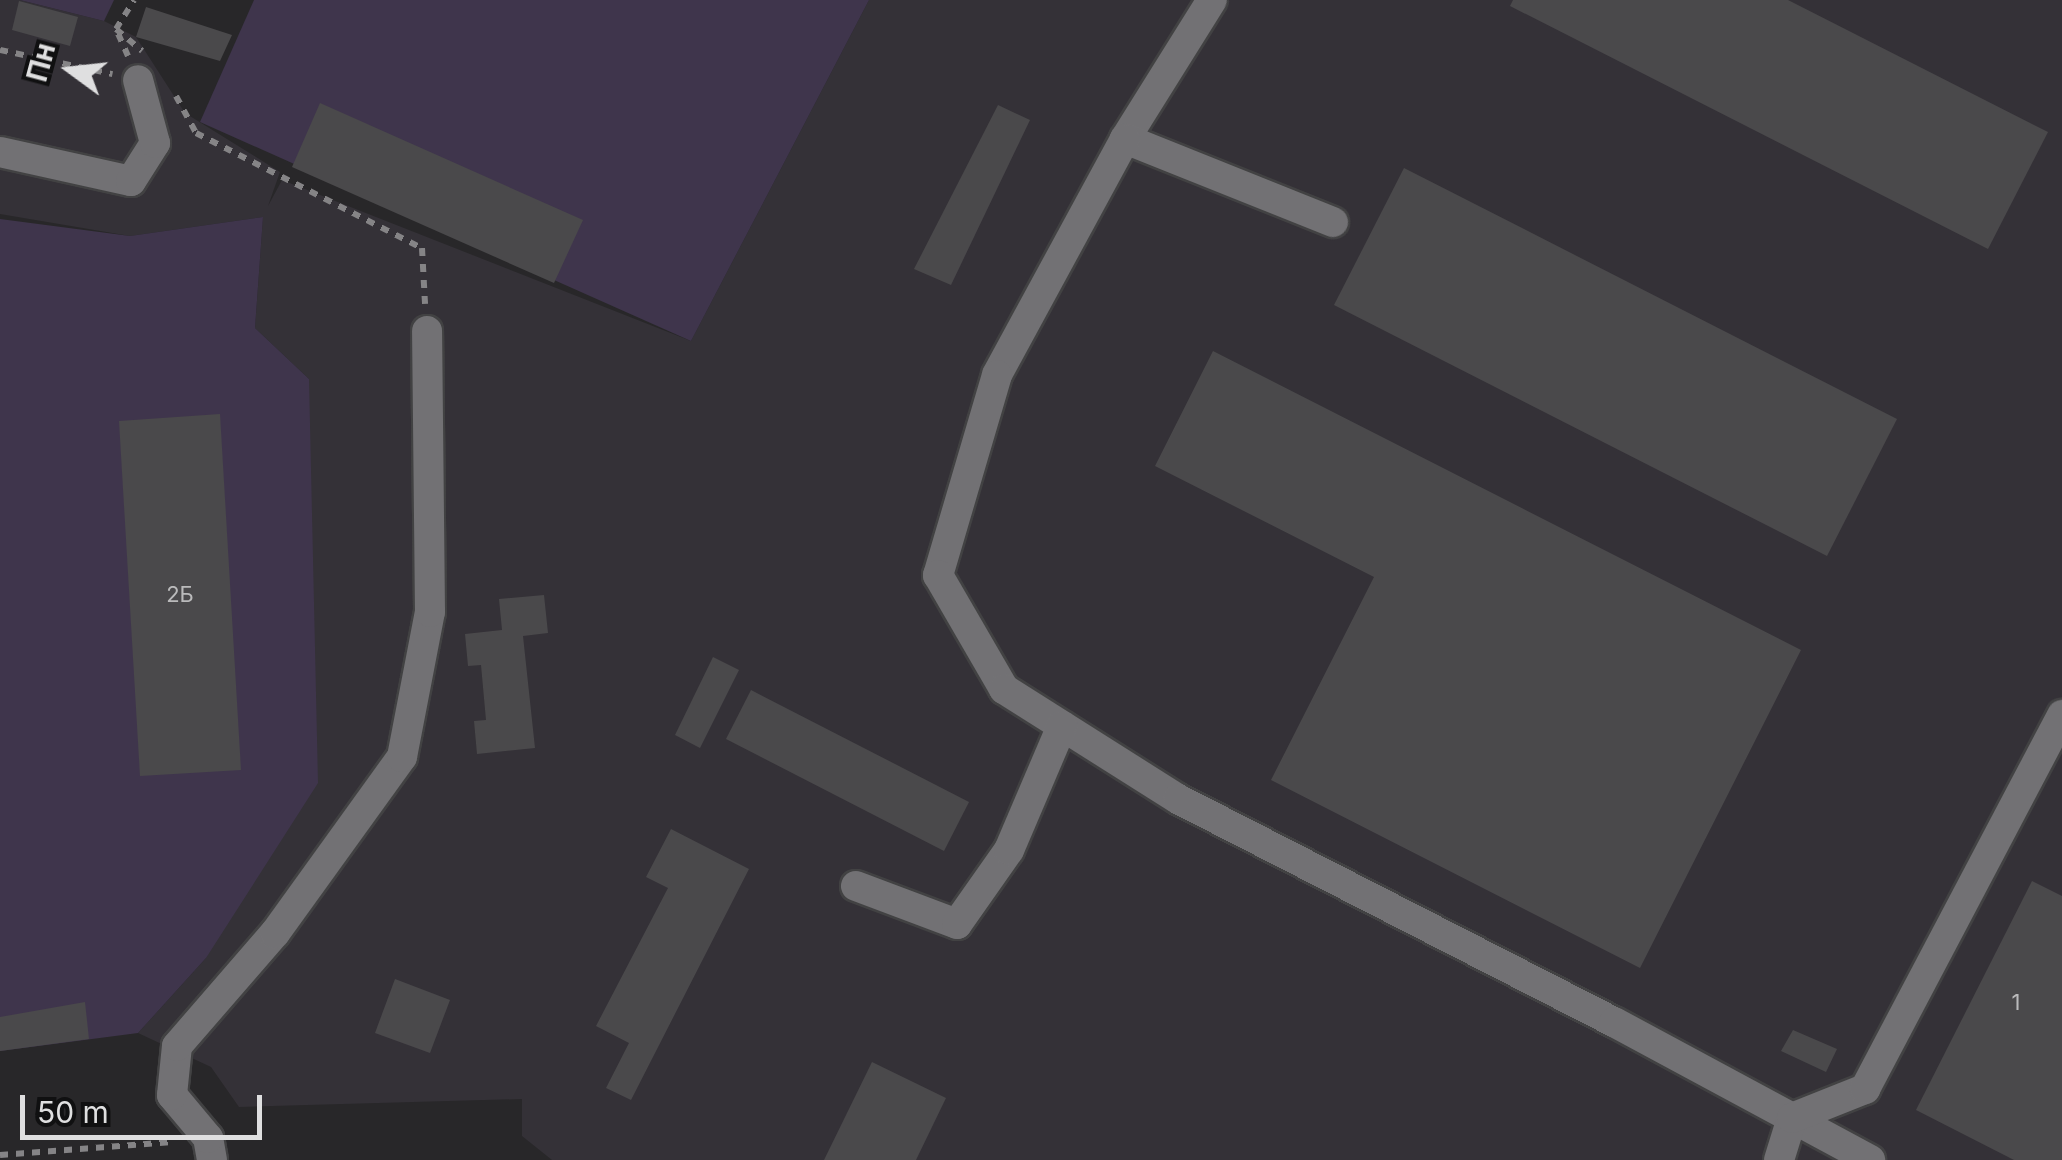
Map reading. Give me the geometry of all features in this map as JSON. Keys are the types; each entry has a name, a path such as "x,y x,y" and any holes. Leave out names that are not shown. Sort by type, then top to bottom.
{"lane":[{"path":"1212,0 1125,139 996,375 938,575 1004,689 1178,799 1870,1160"},
{"path":"0,152 132,181 155,142 144,70"},
{"path":"1125,139 1333,222"},
{"path":"210,1149 172,1095 177,1046 275,933 402,758 430,612 427,330"},
{"path":"1792,1118 1865,1089 2062,715"},
{"path":"856,886 957,924 1009,850 1062,726"},
{"path":"1779,1160 1792,1118"}],"path":[{"path":"116,29 134,0"},
{"path":"116,29 144,70"},
{"path":"116,29 144,70"},
{"path":"0,50 144,70"},
{"path":"171,86 196,133 422,248 427,330"},
{"path":"0,1155 210,1149"}],"shaded area":[{"path":"0,0 20,0 104,21 136,37 185,113 280,172 268,206 282,180 691,341 869,0 2062,0 2062,1160 552,1160 522,1136 522,1099 239,1107 211,1067 138,1033 206,958 309,379 255,328 263,217 130,236 0,214"},
{"path":"20,0 114,0 104,21"},
{"path":"254,0 869,0 691,341 200,122"},
{"path":"263,217 255,328 309,379 318,783 206,958 138,1033 0,1051 0,219 130,236"}],"building":[{"path":"1513,0 1788,0 2048,132 1988,249 1510,6"},
{"path":"19,1 78,17 70,46 12,30"},
{"path":"146,7 232,35 220,61 136,37"},
{"path":"320,103 583,220 554,283 292,167"},
{"path":"998,105 1030,120 951,285 914,269"},
{"path":"1404,168 1897,419 1827,556 1334,305"},
{"path":"1213,351 1801,650 1640,968 1271,780 1374,577 1155,466"},
{"path":"220,414 241,770 140,776 119,421"},
{"path":"544,595 548,633 523,636 535,748 477,754 474,721 486,720 481,665 468,666 465,634 502,630 499,599"},
{"path":"713,657 739,670 700,748 675,735"},
{"path":"751,690 969,802 944,851 726,739"},
{"path":"671,829 749,869 631,1100 606,1088 629,1043 596,1026 668,888 646,877"},
{"path":"2032,881 2062,896 2062,1160 2014,1160 1916,1110"},
{"path":"395,979 450,1000 430,1053 375,1033"},
{"path":"85,1002 89,1039 0,1051 0,1017"},
{"path":"1793,1030 1837,1049 1826,1072 1781,1051"},
{"path":"872,1062 946,1098 916,1160 824,1160"}]}
